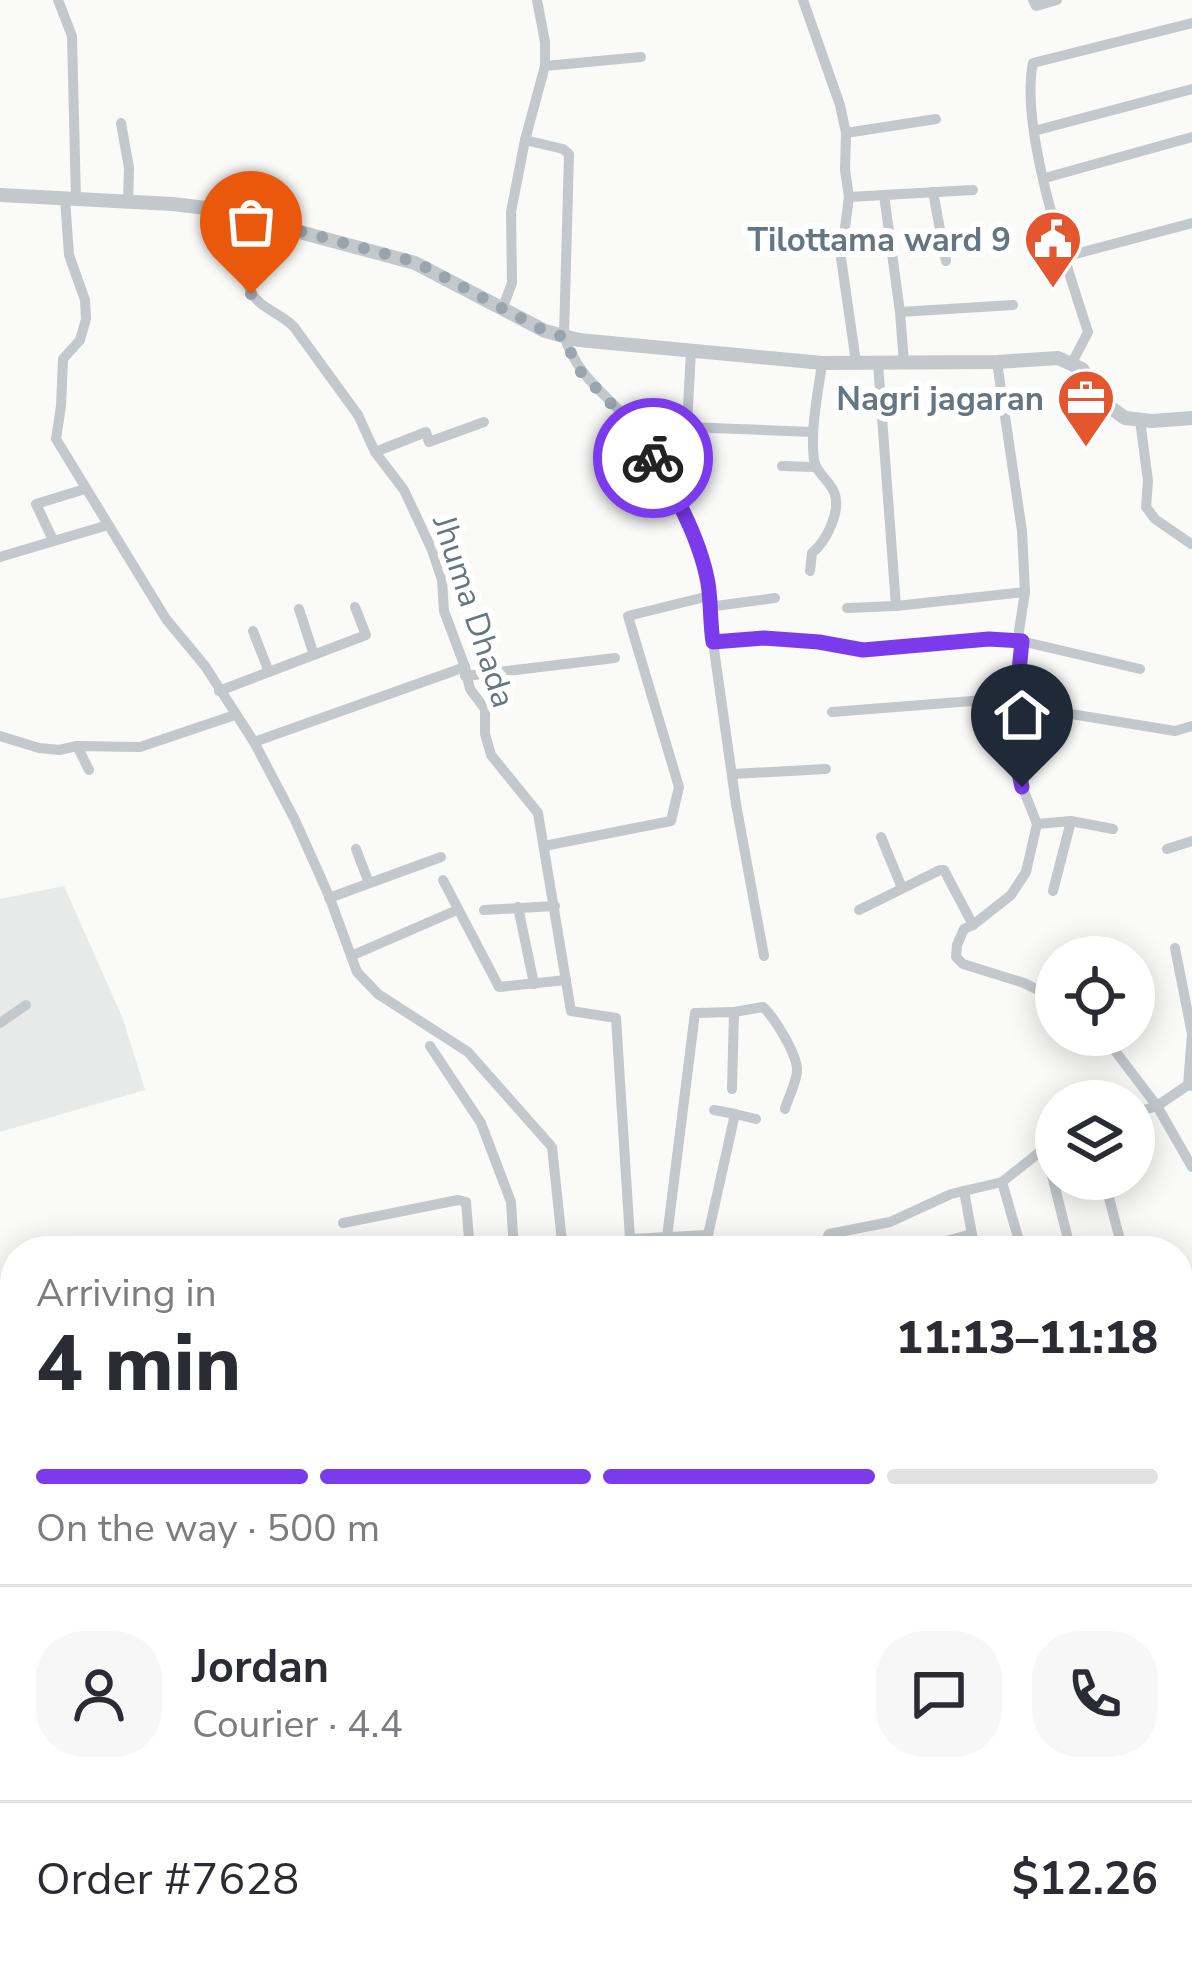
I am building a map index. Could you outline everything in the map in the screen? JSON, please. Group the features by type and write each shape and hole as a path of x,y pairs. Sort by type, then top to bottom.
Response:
{"street":[{"path":"58,0 72,35 69,255 85,300 86,319 80,340 63,359 56,439 166,619 205,666 254,742 295,820 357,972 378,994 468,1052 552,1147 561,1236"},
{"path":"502,307 512,283 511,212 545,66 537,0"},
{"path":"803,0 846,133 849,197 841,258 856,362"},
{"path":"1035,3 1057,0"},
{"path":"1072,363 1088,332 1064,257 1034,131 1033,63 1192,22"},
{"path":"545,66 640,57"},
{"path":"1034,131 1192,89"},
{"path":"846,133 936,119"},
{"path":"122,122 128,202"},
{"path":"1045,178 1192,136"},
{"path":"525,140 569,154 564,337 578,369 638,432 681,506 700,554 736,805 764,956"},
{"path":"849,197 973,190"},
{"path":"933,192 946,261"},
{"path":"884,195 904,363"},
{"path":"0,196 192,206 250,218 416,262 564,337 822,363 997,362 1046,357 1082,369 1116,413 1141,420 1192,418"},
{"name":"Jhuma Dhada","path":"250,218 251,294 294,327 358,415 375,452 404,490 432,550 442,580 444,611 470,689 485,709 491,755 538,813 566,980"},
{"path":"1064,257 1192,223"},
{"path":"900,312 1013,305"},
{"path":"687,427 691,350"},
{"path":"997,362 1022,532 1025,592 1012,740 1036,824 1026,872 1011,895 964,929 956,957 963,964 1035,988"},
{"path":"810,572 812,553 825,544 837,502 833,489 814,466 822,363"},
{"path":"878,363 896,606"},
{"path":"1141,420 1146,507 1191,544"},
{"path":"375,452 426,433 429,442 484,422"},
{"path":"638,432 687,427 814,432"},
{"path":"782,466 814,466"},
{"path":"53,540 36,504 85,489"},
{"path":"0,556 108,525"},
{"path":"847,608 1025,592"},
{"path":"544,846 671,821 679,787 628,616 708,601 775,598"},
{"path":"219,691 366,635 356,607"},
{"path":"299,609 314,655"},
{"path":"253,631 269,672"},
{"path":"713,642 764,638 863,650 989,639 1022,641 1140,669"},
{"path":"254,742 465,672 615,658"},
{"path":"832,712 985,700 1175,731 1192,726"},
{"path":"0,736 59,750 140,748 235,715"},
{"path":"77,746 89,770"},
{"path":"733,774 826,769"},
{"path":"1036,824 1071,820 1113,829"},
{"path":"1052,891 1071,820"},
{"path":"881,836 902,888"},
{"path":"1167,849 1192,841"},
{"path":"356,849 369,884"},
{"path":"329,898 441,857"},
{"path":"860,910 944,870 973,925"},
{"path":"443,880 499,987 566,980 571,1011 616,1018 630,1236"},
{"path":"484,910 555,906"},
{"path":"518,908 534,984"},
{"path":"351,956 458,910"},
{"path":"1157,1106 1190,1086 1192,1034 1175,948"},
{"path":"0,1023 26,1005"},
{"path":"667,1236 695,1013 763,1007 771,1015 797,1070 784,1109"},
{"path":"732,1089 734,1012"},
{"path":"430,1046 481,1123 511,1202 513,1236"},
{"path":"1118,1056 1157,1106 1192,1167"},
{"path":"714,1110 756,1119"},
{"path":"681,1236 708,1235 735,1114"},
{"path":"829,1236 890,1222 951,1194 1002,1182 1035,1158"},
{"path":"1002,1182 1018,1236"},
{"path":"964,1191 972,1234 964,1236"},
{"path":"344,1223 458,1200 466,1202 469,1236"},
{"path":"1061,1200 1068,1236"},
{"path":"1110,1200 1119,1236"}],"shaded area":[{"path":"64,886 123,1019 145,1090 0,1132 0,899"}],"way so far":[{"path":"251,294 250,218 432,269 564,337 578,369 638,432 653,458"}],"place":[{"name":"Tilottama ward 9","path":"1053,290"},
{"name":"Nagri jagaran","path":"1086,449"}],"route":[{"path":"653,458 681,506 700,554 713,642 764,638 863,650 989,639 1022,641 1012,740 1022,787"}]}
